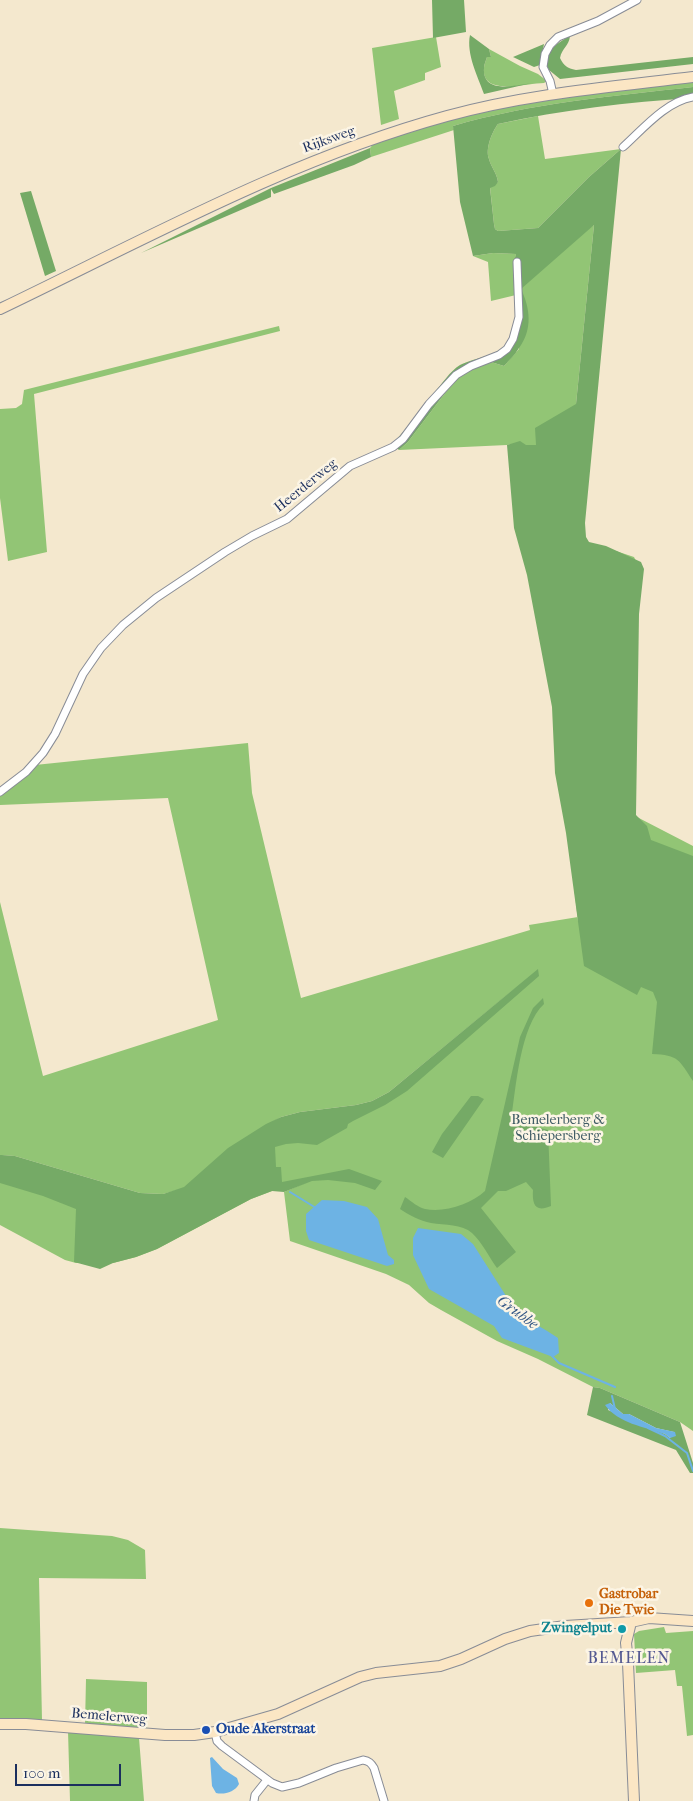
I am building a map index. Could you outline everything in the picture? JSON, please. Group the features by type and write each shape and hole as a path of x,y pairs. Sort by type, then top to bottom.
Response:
{"street":[{"path":"553,94 550,81 543,67 545,54 550,44 558,37 598,21 637,0"},
{"name":"Rijksweg","path":"0,309 302,165 393,132 447,116 506,102 553,94 693,77"},
{"path":"622,147 668,107 693,97"},
{"name":"Heerderweg","path":"0,792 35,763 55,734 83,674 101,648 124,625 156,598 219,556 252,536 286,519 350,466 396,445 429,404 456,375 508,349 514,339 519,317 517,262"},
{"path":"384,1801 372,1763 363,1760 284,1787 278,1786 220,1745 215,1732 286,1711 360,1677 440,1666 461,1659 505,1639 537,1630 575,1625 631,1622 654,1618 693,1621"},
{"path":"631,1622 626,1644 634,1801"},
{"path":"611,1624 626,1644"},
{"name":"Bemelerweg","path":"0,1724 26,1724 165,1736 215,1732"},
{"path":"254,1801 255,1795 267,1780"}],"green space":[{"path":"432,0 464,0 466,32 433,38"},
{"path":"470,35 489,49 491,57 487,57 484,68 485,76 489,82 502,86 532,83 484,94 471,58"},
{"path":"570,36 560,58 566,66 576,70 693,57 693,64 560,79 549,70 546,64 547,59 554,47"},
{"path":"436,37 441,67 425,73 425,80 394,91 399,119 381,125 372,48"},
{"path":"544,44 540,65 534,67 513,57"},
{"path":"489,49 538,74 547,81 517,86 490,83 485,77 484,68 487,57 491,57"},
{"path":"693,80 693,87 572,101 482,118 453,126 454,130 371,157 370,148 375,142 453,119 529,102"},
{"path":"693,87 693,98 595,107 498,124 491,136 488,155 498,182 490,188 494,224 495,229 498,231 538,228 589,177 621,149 585,523 586,537 589,542 606,546 641,562 644,569 639,614 636,815 647,826 651,840 693,856 693,1081 681,1063 673,1057 652,1054 657,1002 653,992 641,987 637,995 584,966 566,833 555,773 552,707 527,575 514,528 507,445 520,441 526,445 536,445 535,428 576,404 594,225 521,289 529,318 526,333 516,353 504,366 491,362 462,373 408,442 399,450 393,444 453,371 466,362 502,349 510,340 514,329 516,307 513,274 516,254 493,253 473,256 460,202 453,126 512,111 542,106"},
{"path":"538,116 545,159 621,149 589,177 538,228 498,231 495,229 494,224 490,187 498,182 488,155 490,141 498,124"},
{"path":"370,148 371,157 354,165 274,194 271,189 271,197 141,253 271,188"},
{"path":"31,191 56,271 45,276 20,193"},
{"name":"Bemelerberg & Schiepersberg","path":"594,225 576,404 575,541 597,549 616,551 634,557 637,563 635,816 693,846 693,1431 680,1422 600,1388 593,1387 497,1341 429,1303 409,1285 386,1274 290,1241 284,1192 305,1183 272,1191 251,1199 157,1249 113,1263 76,1263 65,1260 0,1225 0,1161 127,1196 173,1194 181,1189 163,1194 140,1193 15,1156 0,1155 0,902 43,1076 218,1020 168,798 0,805 0,795 35,765 248,743 252,793 301,998 530,930 529,925 578,917 553,707 513,444 399,450 408,442 462,373 491,362 504,366 519,349 516,295 491,301 488,262 473,256 493,253 516,254 513,267 514,274","holes":["518,986 395,1091 379,1102 256,1131 281,1117 300,1112 356,1105 372,1101 389,1092"]},
{"path":"279,326 280,331 34,394 47,552 8,561 0,498 0,409 16,408 22,404 24,390"},
{"path":"538,969 539,976 407,1091 348,1124 347,1128 317,1145 298,1143 275,1147 276,1167 281,1167 282,1182 349,1169 382,1181 375,1190 355,1183 328,1180 312,1181 284,1192 272,1191 251,1199 157,1249 100,1269 74,1262 76,1209 43,1196 0,1183 0,1155 2,1155 15,1156 140,1193 163,1194 184,1187 228,1148 266,1124 281,1117 300,1112 356,1105 372,1101 389,1092"},
{"path":"543,998 544,1004 529,1027 524,1042 511,1120 548,1130 551,1206 538,1208 534,1203 533,1190 526,1182 506,1191 498,1191 481,1208 516,1252 497,1268 479,1241 468,1230 458,1226 423,1221 400,1209 405,1197 423,1208 441,1210 473,1200 485,1191 520,1037 533,1008"},
{"path":"471,1096 478,1096 484,1099 443,1158 432,1152 442,1134"},
{"path":"593,1387 600,1388 680,1422 693,1463 693,1473 690,1473 676,1450 587,1415","holes":["610,1403 623,1414 629,1414 656,1428 674,1432 670,1438 665,1434 608,1410"]},
{"path":"0,1528 112,1536 128,1540 145,1550 146,1579 39,1578 42,1720 0,1720"},
{"path":"664,1627 666,1633 693,1631 693,1735 687,1736 682,1686 677,1686 675,1670 636,1673 634,1634 639,1631"},
{"path":"86,1679 147,1682 147,1729 85,1725"},
{"path":"68,1731 139,1738 144,1801 70,1801"}],"water":[{"path":"322,1200 344,1201 367,1207 378,1219 388,1255 394,1260 394,1264 387,1266 309,1240 306,1231 306,1214"},
{"path":"418,1228 461,1234 473,1244 515,1310 558,1338 559,1353 553,1357 502,1338 494,1326 429,1289 413,1255 413,1238"},
{"path":"610,1403 623,1414 629,1414 656,1428 675,1432 676,1436 670,1438 665,1434 624,1420 610,1411 605,1405"},
{"path":"212,1757 223,1769 237,1778 239,1784 232,1791 216,1793 212,1786 210,1758"}],"waterway":[{"name":"Grubbe","path":"290,1192 316,1208"},
{"name":"Grubbe","path":"552,1356 559,1363 615,1387"},
{"name":"Grubbe","path":"612,1396 615,1409"},
{"path":"648,1428 665,1436 687,1453 693,1471"}],"place":[{"name":"Gastrobar Die Twie","path":"589,1603"},
{"name":"Zwingelput","path":"622,1629"},
{"name":"Oude Akerstraat","path":"206,1730"}],"district":[{"name":"BEMELEN","path":"629,1659"}]}
